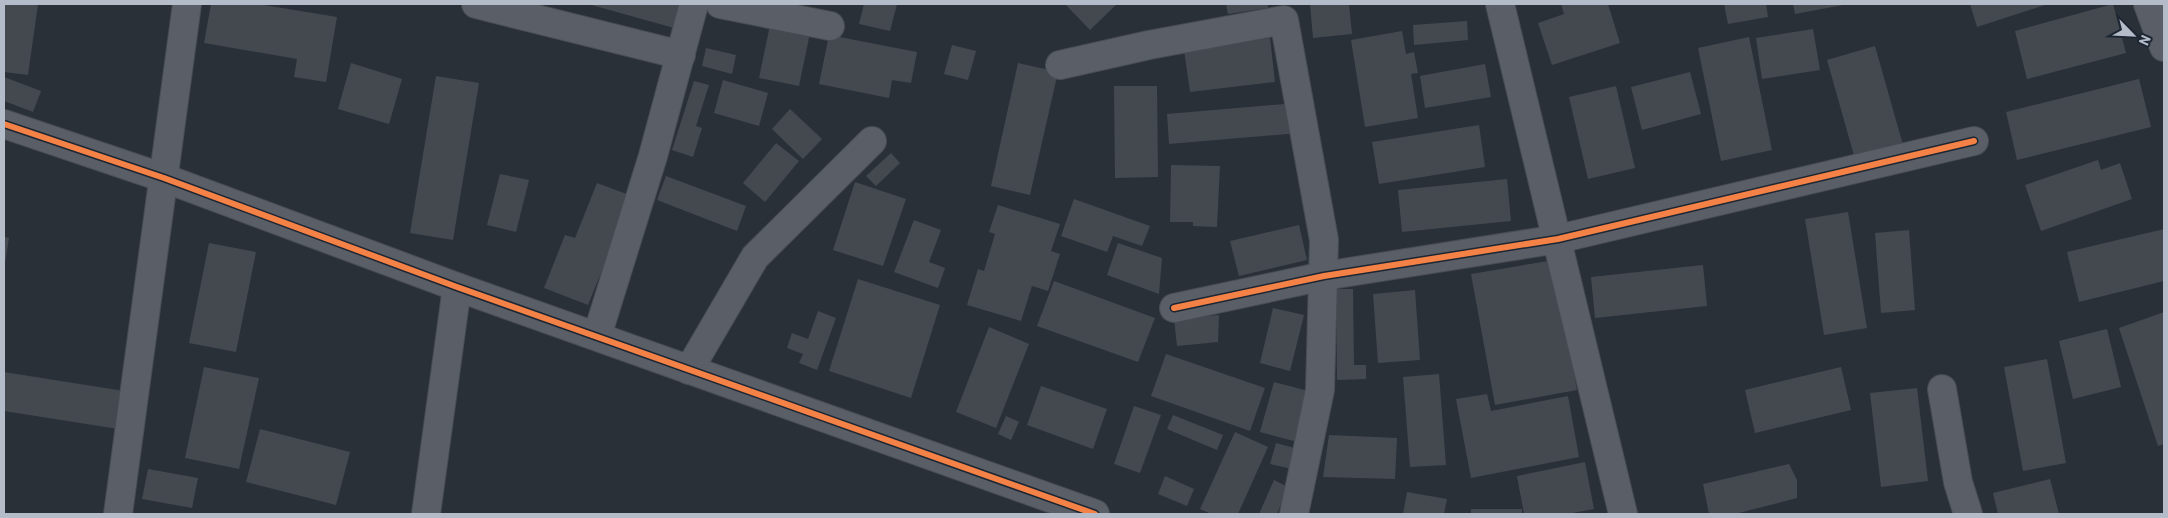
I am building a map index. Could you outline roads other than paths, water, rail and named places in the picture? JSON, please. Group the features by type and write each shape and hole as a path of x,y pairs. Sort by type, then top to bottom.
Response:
{"street":[{"path":"118,514 187,4"},
{"path":"476,4 681,55"},
{"path":"597,336 653,156 694,4"},
{"path":"720,4 830,26"},
{"path":"1500,4 1558,239 1622,514"},
{"path":"2148,4 2164,47"},
{"path":"1060,65 1149,45 1284,20 1324,240 1320,390 1294,514"},
{"path":"4,124 164,178 457,288 597,336 1095,514"},
{"path":"689,370 754,257 872,141"},
{"path":"1174,308 1324,276 1558,239 1974,141"},
{"path":"426,514 457,288"},
{"path":"1942,389 1958,482 1968,514"}]}
